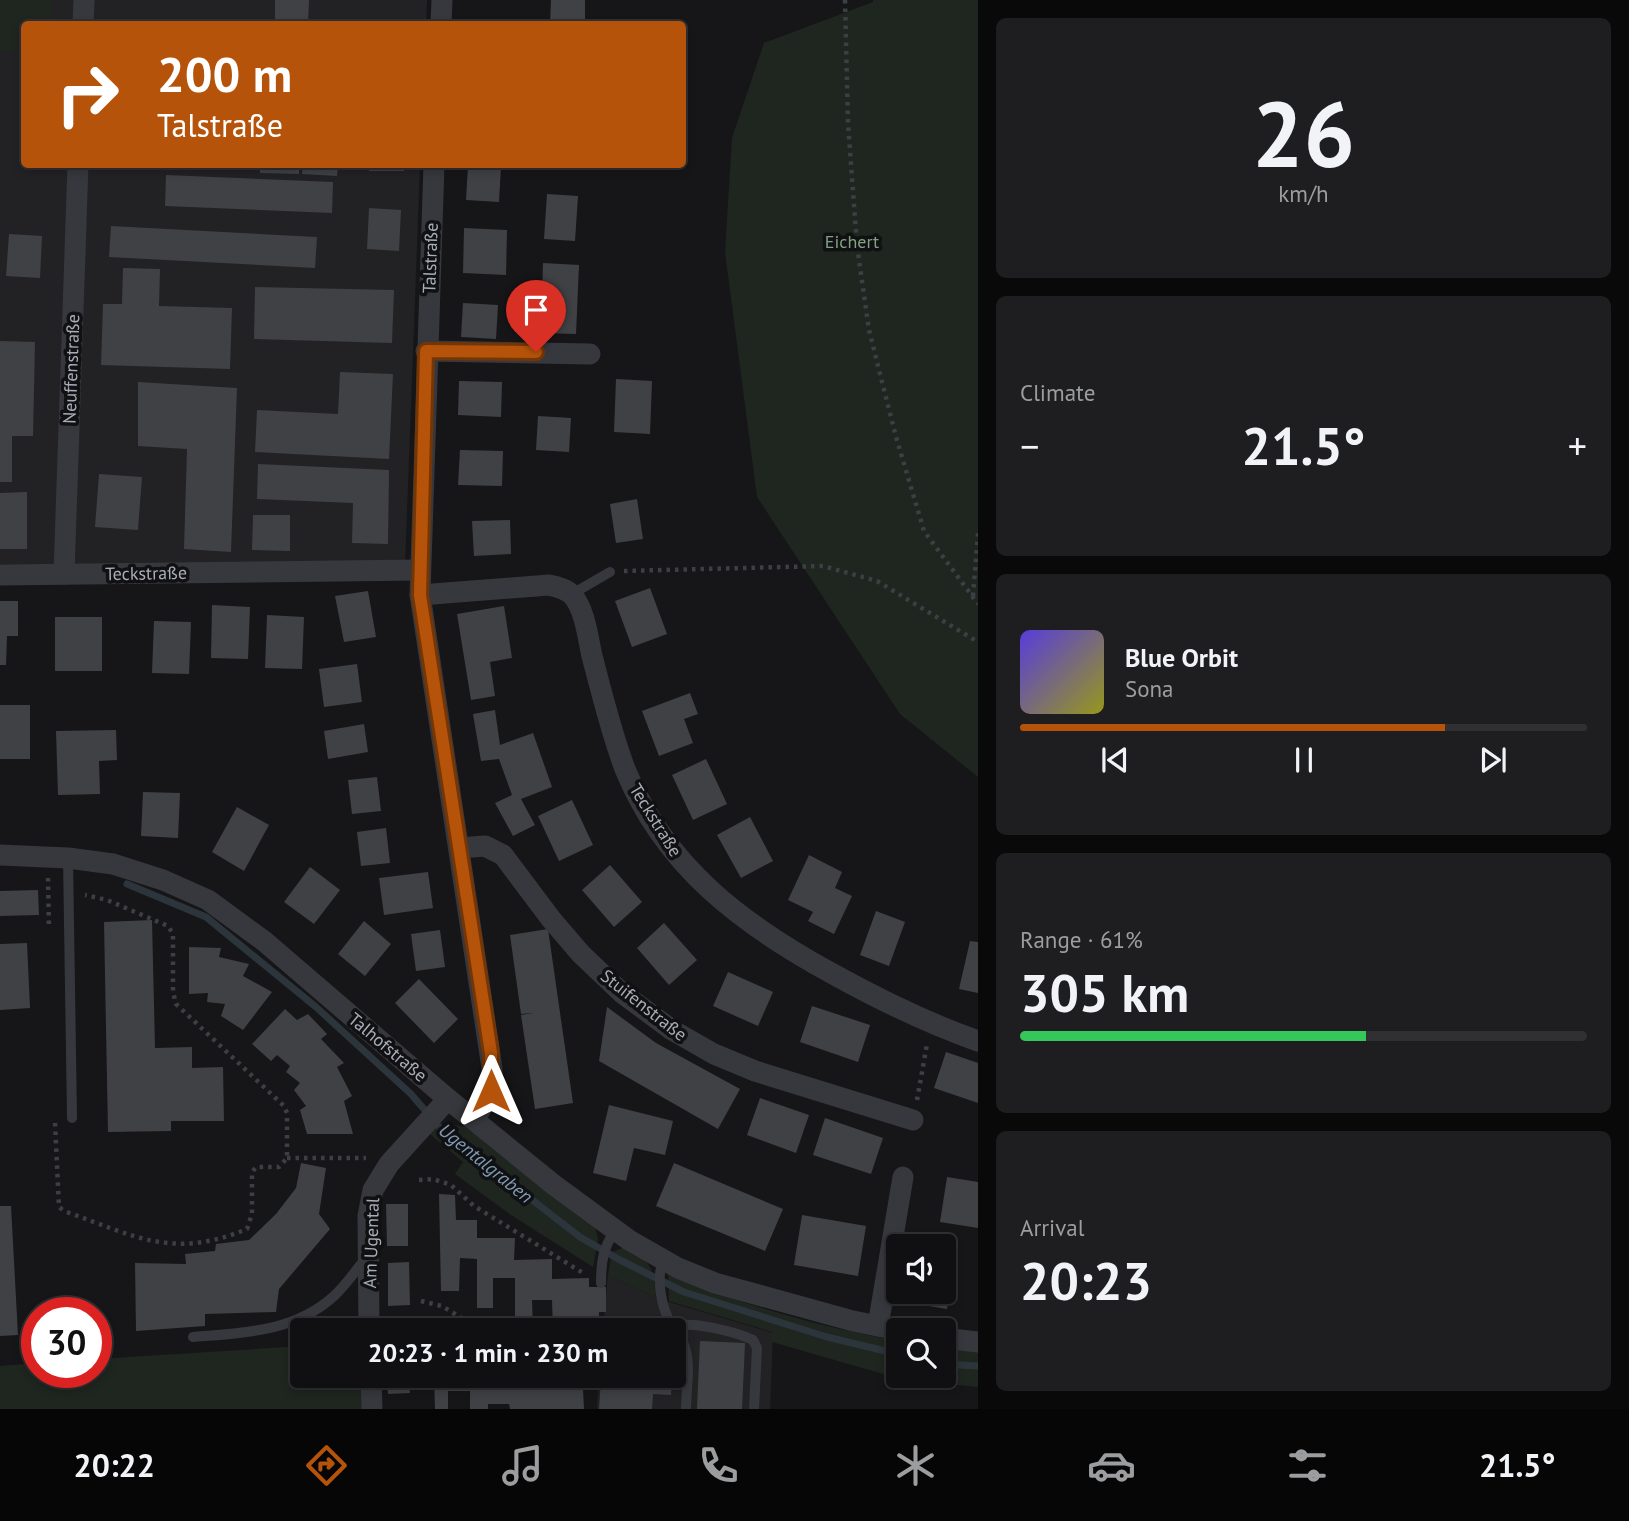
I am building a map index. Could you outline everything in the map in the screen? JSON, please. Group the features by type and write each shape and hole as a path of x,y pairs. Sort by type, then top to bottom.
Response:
{"street":[{"path":"83,0 83,21"},
{"path":"441,21 442,0"},
{"name":"Neuffenstraße","path":"64,575 78,168"},
{"name":"Talstraße","path":"434,168 420,595 492,1068 491,1091 474,1119"},
{"path":"426,351 590,354"},
{"name":"Teckstraße","path":"0,575 419,570"},
{"path":"420,595 549,585 572,594"},
{"name":"Teckstraße","path":"572,594 582,618 605,707 626,772 654,824 686,866 743,920 815,964 933,1025 978,1041"},
{"name":"Stuifenstraße","path":"459,848 485,846 503,855 581,954 622,993 672,1030 714,1054 755,1071 913,1120"},
{"name":"Talhofstraße","path":"0,855 95,861 138,872 208,900 264,941 444,1104 474,1119 613,1234 662,1266 735,1289 886,1327"},
{"name":"Am Ugental","path":"369,1318 369,1202 377,1180 389,1164 444,1104"},
{"name":"Talhofstraße","path":"889,1318 903,1177"},
{"path":"956,1339 978,1342"},
{"path":"371,1388 372,1409"}],"lane":[{"path":"572,594 610,572"},
{"path":"58,857 69,894 72,1118"},
{"path":"601,1283 601,1260 613,1234"},
{"path":"193,1337 253,1332 296,1322 333,1297 368,1256"},
{"path":"662,1266 661,1287 669,1318"},
{"path":"686,1324 752,1340 757,1348 754,1409"},
{"path":"686,1354 686,1409"}],"path":[{"path":"845,0 848,123 857,246 869,330 896,437 924,531 978,604"},
{"path":"973,596 978,533"},
{"path":"635,571 823,566 877,581 978,642"},
{"path":"49,939 58,857"},
{"path":"55,1117 59,1207 154,1243 206,1243 247,1229 252,1214 252,1172 256,1167 279,1167 287,1158 287,1113 284,1106 176,1004 173,992 173,934 168,926 107,900 89,895 69,894"},
{"path":"913,1120 925,1052"},
{"path":"287,1158 374,1158 389,1164"},
{"path":"419,1180 433,1179 451,1185 474,1206 583,1273"},
{"path":"421,1301 442,1306 462,1318"}],"shaded area":[{"path":"0,0 427,0 426,21 21,21 21,168 420,168 405,566 0,564"},
{"path":"608,1275 656,1298 773,1333 770,1409 597,1409 598,1388 686,1388 686,1318 604,1318"}],"green space":[{"path":"0,0 53,0 52,21 21,21 21,52 0,51"},
{"name":"Eichert","path":"873,0 978,0 978,777 900,714 757,497 725,252 732,138 764,43"},
{"path":"448,1124 466,1127 595,1227 598,1239 593,1267 511,1215 455,1174 463,1162 430,1134 434,1129"},
{"path":"625,1247 650,1267 656,1298 608,1275 612,1252"},
{"path":"668,1273 781,1314 886,1339 886,1375 772,1342 772,1332 669,1301"},
{"path":"290,1347 290,1388 371,1388 372,1409 0,1409 0,1366 21,1364 21,1388 112,1388 112,1358"},
{"path":"956,1350 978,1351 978,1387 956,1385"}],"building":[{"path":"275,0 309,0 308,21 275,21"},
{"path":"551,0 585,0 585,21 550,21"},
{"path":"260,168 299,168 299,174 260,173"},
{"path":"303,168 338,168 337,176 302,174"},
{"path":"369,168 404,168 404,171 369,171"},
{"path":"468,168 501,168 499,202 466,200"},
{"path":"166,175 333,182 332,213 165,206"},
{"path":"547,194 578,196 575,241 544,239"},
{"path":"369,208 401,210 399,251 367,249"},
{"path":"111,226 317,237 315,268 109,257"},
{"path":"464,228 507,230 506,275 463,273"},
{"path":"9,234 42,236 40,278 6,276"},
{"path":"543,263 579,265 576,334 541,333"},
{"path":"123,268 160,269 159,306 232,308 230,369 101,365 103,304 122,304"},
{"path":"255,287 394,290 392,343 254,339"},
{"path":"463,303 498,305 496,339 461,337"},
{"path":"0,341 35,342 33,436 12,436 12,482 0,482"},
{"path":"340,372 393,374 389,459 255,452 257,410 338,414"},
{"path":"616,379 652,381 650,434 614,432"},
{"path":"459,381 502,382 501,417 458,415"},
{"path":"138,382 237,388 231,552 184,549 187,449 138,446"},
{"path":"538,416 571,418 569,452 536,450"},
{"path":"460,450 503,451 502,486 458,485"},
{"path":"258,464 389,470 388,544 352,543 353,503 257,499"},
{"path":"99,474 142,477 138,530 95,527"},
{"path":"27,492 27,549 0,549 0,493"},
{"path":"637,499 643,539 616,543 610,504"},
{"path":"253,515 290,515 290,551 252,550"},
{"path":"510,520 511,554 474,556 472,521"},
{"path":"650,588 667,634 632,647 615,601"},
{"path":"368,591 376,637 344,642 335,596"},
{"path":"0,601 18,601 18,636 7,636 6,665 0,665"},
{"path":"212,605 250,607 248,659 211,658"},
{"path":"504,606 512,658 490,662 495,696 471,700 457,614"},
{"path":"267,615 304,617 302,669 265,668"},
{"path":"55,617 102,617 102,671 55,671"},
{"path":"154,621 191,622 189,674 152,673"},
{"path":"357,664 362,702 324,707 319,669"},
{"path":"690,693 698,714 684,719 693,743 659,756 642,711"},
{"path":"0,705 30,705 30,759 0,759"},
{"path":"495,710 500,745 533,733 552,787 521,799 535,825 513,836 495,803 512,795 499,759 481,761 473,714"},
{"path":"364,724 368,752 328,759 324,731"},
{"path":"116,730 117,760 99,761 100,794 58,795 56,731"},
{"path":"706,759 727,804 693,820 672,775"},
{"path":"377,777 381,811 352,814 348,780"},
{"path":"143,792 180,793 178,838 141,836"},
{"path":"572,800 593,845 559,861 538,816"},
{"path":"237,807 269,825 244,871 212,852"},
{"path":"750,817 773,861 741,878 717,835"},
{"path":"386,828 390,863 361,866 357,832"},
{"path":"809,855 842,872 835,888 852,896 834,934 808,921 813,912 788,900"},
{"path":"610,865 642,902 614,927 582,890"},
{"path":"310,867 340,890 314,924 284,902"},
{"path":"428,872 433,908 384,915 379,878"},
{"path":"38,890 39,915 0,916 0,891"},
{"path":"876,911 905,922 889,966 860,955"},
{"path":"152,920 155,1048 192,1047 192,1068 223,1067 224,1121 171,1121 171,1131 108,1132 104,922"},
{"path":"364,921 391,944 365,976 338,954"},
{"path":"664,923 697,960 669,985 637,948"},
{"path":"548,929 573,1103 535,1109 521,1015 533,1013 521,1014 510,935"},
{"path":"440,930 445,967 416,971 411,934"},
{"path":"970,941 978,942 978,993 959,989"},
{"path":"27,943 30,1008 0,1010 0,944"},
{"path":"189,947 221,948 219,957 249,964 243,976 272,992 243,1030 221,1016 225,1004 207,1002 208,993 189,994"},
{"path":"728,972 773,992 758,1026 713,1006"},
{"path":"419,979 458,1019 434,1043 395,1003"},
{"path":"812,1006 870,1025 858,1062 800,1042"},
{"path":"607,1007 656,1043 740,1089 718,1129 599,1061"},
{"path":"285,1009 297,1020 308,1014 327,1034 321,1039 344,1063 337,1067 352,1096 344,1101 353,1134 307,1134 300,1110 306,1106 294,1090 300,1083 286,1072 290,1066 277,1055 271,1061 252,1044"},
{"path":"946,1052 978,1063 978,1103 934,1088"},
{"path":"760,1098 809,1115 796,1153 747,1135"},
{"path":"609,1105 673,1121 665,1155 634,1148 626,1181 593,1173"},
{"path":"825,1118 883,1138 871,1174 813,1155"},
{"path":"301,1163 326,1168 319,1214 330,1229 279,1289 276,1312 205,1314 205,1326 136,1331 135,1263 186,1264 185,1254 215,1251 216,1244 249,1240 276,1214 296,1188"},
{"path":"674,1163 783,1209 765,1251 656,1206"},
{"path":"947,1177 978,1182 978,1228 940,1222"},
{"path":"439,1194 455,1195 456,1220 477,1220 477,1238 515,1238 514,1260 552,1259 552,1279 589,1278 589,1287 606,1287 606,1312 599,1312 599,1318 553,1318 552,1300 532,1300 533,1318 515,1318 515,1278 493,1278 493,1308 477,1308 477,1259 460,1258 459,1291 441,1291"},
{"path":"386,1204 408,1204 408,1246 387,1246"},
{"path":"0,1206 11,1206 18,1335 0,1336"},
{"path":"802,1215 866,1226 858,1276 794,1265"},
{"path":"409,1262 410,1305 388,1306 388,1263"},
{"path":"916,1304 948,1304 947,1309"},
{"path":"700,1341 745,1343 742,1409 697,1409"},
{"path":"388,1388 410,1388 410,1393 388,1394"},
{"path":"434,1388 583,1389 584,1409 510,1409 509,1404 488,1404 488,1409 470,1409 470,1391 448,1391 448,1409 435,1409"},
{"path":"600,1388 671,1388 671,1395 653,1394 652,1409 599,1409"}],"waterway":[{"name":"Ugentalgraben","path":"127,884 206,917 316,1007 411,1094 441,1129 580,1237 684,1292 827,1337 886,1351"},
{"name":"Ugentalgraben","path":"956,1365 978,1366"}],"route":[{"path":"491,1091 491,1053 420,595 426,351 536,352"}]}
